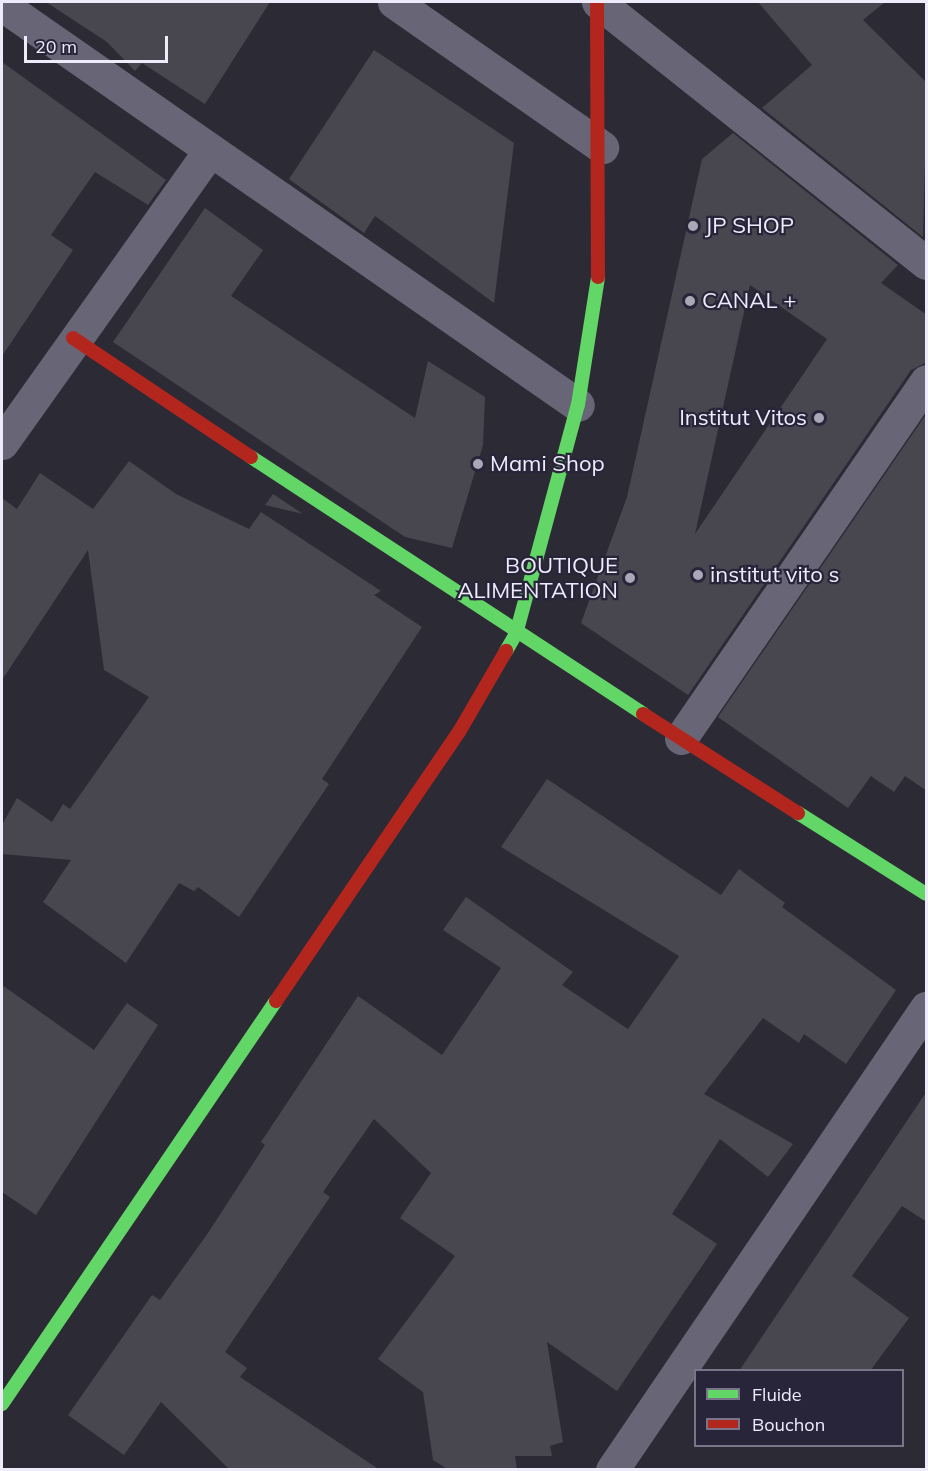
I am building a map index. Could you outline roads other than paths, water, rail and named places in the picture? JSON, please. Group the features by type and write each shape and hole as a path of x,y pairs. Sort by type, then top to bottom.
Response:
{"main road":[{"path":"2,1404 459,732 516,634 578,405 600,262 602,147 597,2"},
{"path":"73,338 516,634 927,894"}],"street":[{"path":"394,2 602,147"},
{"path":"597,2 927,263"},
{"path":"2,5 578,405"},
{"path":"2,443 73,338 210,150"},
{"path":"681,738 927,381"},
{"path":"612,1470 927,1008"}],"place":[{"name":"JP SHOP","path":"693,226"},
{"name":"CANAL +","path":"690,301"},
{"name":"Institut Vitos","path":"819,418"},
{"name":"Mami Shop","path":"478,464"},
{"name":"institut vito s","path":"698,575"},
{"name":"BOUTIQUE ALIMENTATION","path":"630,578"}]}
